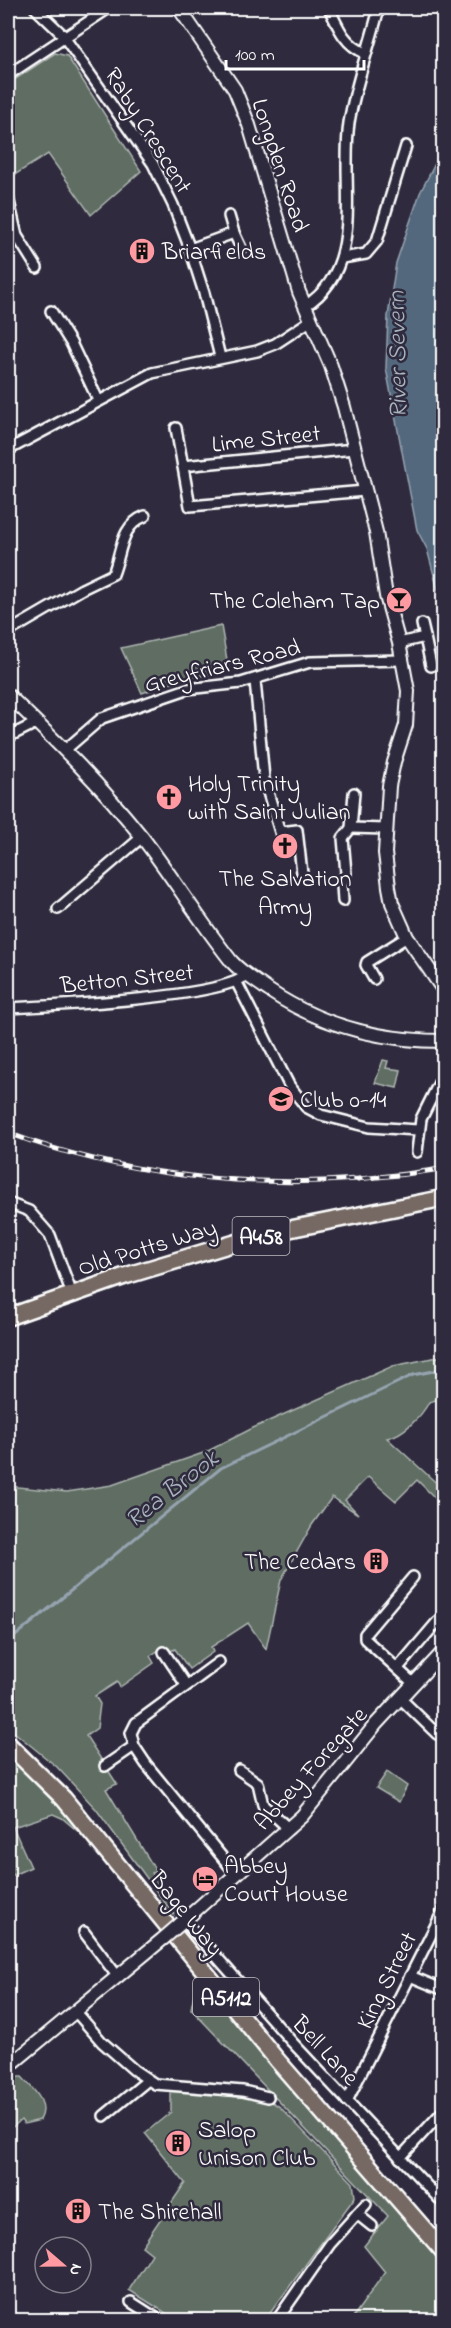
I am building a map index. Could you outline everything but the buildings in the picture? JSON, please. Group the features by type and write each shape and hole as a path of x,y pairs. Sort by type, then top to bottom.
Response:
{"main road":[{"name":"Old Potts Way","path":"8,1317 72,1294 265,1234 444,1198"},
{"name":"Bage Way","path":"8,1744 64,1798 276,2060 444,2252"}],"street":[{"name":"Raby Crescent","path":"35,8 65,38 153,164 173,205 190,249 220,357"},
{"path":"8,75 109,8"},
{"name":"Longden Road","path":"179,8 235,90 249,125 310,321 335,376 376,532 386,596 403,660 408,691 408,718 394,762 386,829 385,853 392,903 407,938 444,991"},
{"path":"329,8 340,33 356,49 365,53"},
{"path":"305,306 324,290 342,258 348,220 349,122 378,8"},
{"path":"342,258 366,254 377,241 406,146"},
{"path":"8,197 17,236 38,268"},
{"path":"229,216 241,248"},
{"path":"190,249 234,233"},
{"path":"51,311 71,343 98,400"},
{"path":"8,450 98,400 153,373 257,351 275,344 310,321"},
{"path":"176,428 190,506 365,491"},
{"name":"Lime Street","path":"183,466 354,448"},
{"path":"8,632 82,589 113,574 120,557 121,542 128,529 136,520 145,516"},
{"path":"422,624 431,666"},
{"path":"399,643 425,638"},
{"name":"Greyfriars Road","path":"65,750 102,718 187,689 255,680 310,662 403,660"},
{"path":"255,680 264,778 280,832 297,830 302,873"},
{"path":"8,695 65,750 112,800 142,837 233,963 289,1085 306,1107 346,1123 391,1130 418,1130"},
{"path":"8,737 36,723"},
{"path":"343,901 342,885 346,873 343,838 351,828 354,793"},
{"path":"351,828 386,829"},
{"path":"58,909 142,837"},
{"path":"374,979 366,965 367,962 407,938"},
{"path":"241,983 272,992 311,1015 347,1029 373,1036 444,1041"},
{"name":"Betton Street","path":"8,1008 118,1000 241,983"},
{"path":"417,1152 418,1130 427,1103 444,1073"},
{"path":"8,1203 29,1211 50,1235 72,1294"},
{"path":"413,1683 365,1639 365,1634 414,1577"},
{"path":"398,1668 444,1614"},
{"name":"Abbey Foregate","path":"8,2067 164,1938 289,1828 413,1683 444,1651"},
{"path":"164,1652 186,1685"},
{"path":"219,1662 136,1723 131,1733 134,1746 236,1874"},
{"path":"400,1698 437,1734"},
{"path":"105,1766 134,1746"},
{"path":"239,1770 258,1783 262,1805 289,1828"},
{"name":"King Street","path":"347,2101 444,1909"},
{"name":"Bell Lane","path":"181,1923 444,2204"},
{"path":"84,1932 118,1977"},
{"path":"410,1976 444,1990"},
{"path":"76,2012 102,2042 148,2080 161,2085 243,2091 268,2097"},
{"path":"104,2116 148,2080"},
{"path":"400,2158 444,2110"},
{"path":"277,2320 330,2244 366,2204"},
{"path":"357,2214 372,2226"},
{"path":"131,2302 159,2320"}],"green space":[{"path":"55,53 67,56 141,171 91,215 48,154 8,179 8,84"},
{"path":"221,626 229,671 178,680 142,693 121,648"},
{"path":"383,1060 388,1061 386,1068 401,1070 397,1088 375,1083"},
{"path":"443,1356 443,1398 429,1402 411,1424 387,1438 443,1489 443,1506 417,1480 396,1501 368,1477 345,1500 358,1514 332,1497 312,1525 281,1580 266,1649 248,1623 211,1647 213,1652 189,1669 175,1649 169,1652 165,1646 150,1656 154,1663 120,1687 117,1682 95,1696 100,1704 97,1728 86,1736 117,1784 106,1789 156,1871 152,1873 179,1910 174,1915 96,1809 57,1767 8,1727 8,1486 67,1492 112,1485 206,1452 253,1428 393,1366"},
{"path":"8,1754 81,1828 80,1833 62,1818 53,1814 13,1827 31,1867 8,1877"},
{"path":"387,1772 407,1786 399,1802 376,1788"},
{"path":"197,1978 443,2264 443,2320 351,2320 385,2272 364,2246 388,2216 191,2009"},
{"path":"15,2077 22,2077 35,2091 42,2102 43,2114 40,2120 24,2124 21,2120 8,2131 8,2083"},
{"path":"171,2090 269,2100 280,2107 353,2183 355,2197 265,2320 177,2320 129,2290 152,2254 142,2246 185,2183 145,2133 171,2112"}],"water":[{"name":"River Severn","path":"443,148 443,596 439,594 427,549 417,530 386,368 388,316 396,263 420,193"}],"waterway":[{"name":"Rea Brook","path":"8,1642 221,1468 413,1375 444,1369"}],"railway":[{"path":"8,1133 93,1159 180,1175 225,1179 269,1181 358,1179 444,1168"}],"place":[{"name":"Briarfields","path":"142,251"},
{"name":"The Coleham Tap","path":"399,600"},
{"name":"Holy Trinity with Saint Julian","path":"169,797"},
{"name":"The Salvation Army","path":"285,846"},
{"name":"Club 0-14","path":"281,1099"},
{"name":"The Cedars","path":"376,1561"},
{"name":"Abbey Court House","path":"205,1879"},
{"name":"Salop Unison Club","path":"178,2143"},
{"name":"The Shirehall","path":"78,2211"}]}
